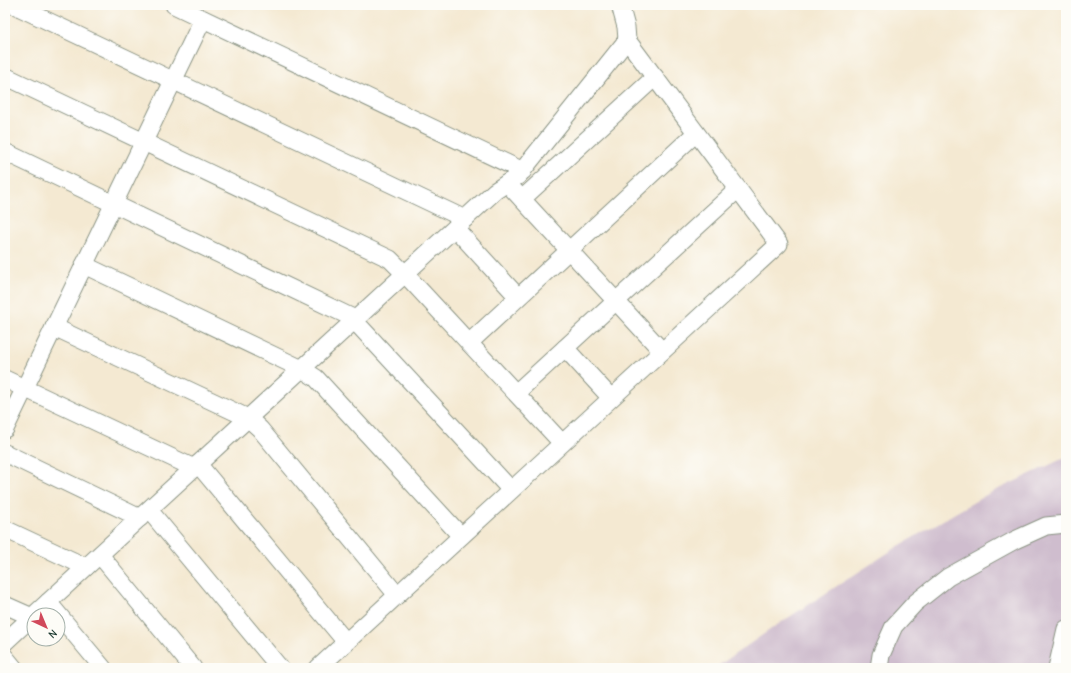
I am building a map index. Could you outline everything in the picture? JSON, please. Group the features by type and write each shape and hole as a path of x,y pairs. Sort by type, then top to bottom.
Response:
{"street":[{"path":"14,5 173,80 460,223 518,297"},
{"path":"174,5 523,171"},
{"path":"318,668 779,244 627,40 626,27 620,5"},
{"path":"5,429 203,19"},
{"path":"43,607 495,191 518,176 627,40"},
{"path":"5,76 384,256 395,263 562,444"},
{"path":"522,199 655,77"},
{"path":"469,342 696,133"},
{"path":"5,152 347,314 355,320 511,490"},
{"path":"507,183 662,351"},
{"path":"516,393 738,189"},
{"path":"84,265 302,368 316,378 461,536"},
{"path":"54,327 248,418 260,429 397,595"},
{"path":"565,348 611,398"},
{"path":"5,379 196,466 346,642"},
{"path":"5,453 145,514 280,668"},
{"path":"879,668 881,655 894,626 915,603 948,577 1040,528 1066,524"},
{"path":"5,529 86,567"},
{"path":"100,555 193,668"},
{"path":"48,602 103,668"},
{"path":"5,604 26,613"},
{"path":"5,642 26,622"},
{"path":"1058,668 1066,629"},
{"path":"5,657 14,668"}],"shaded area":[{"path":"1066,458 1066,668 715,668 774,627 897,547 986,495"}]}
